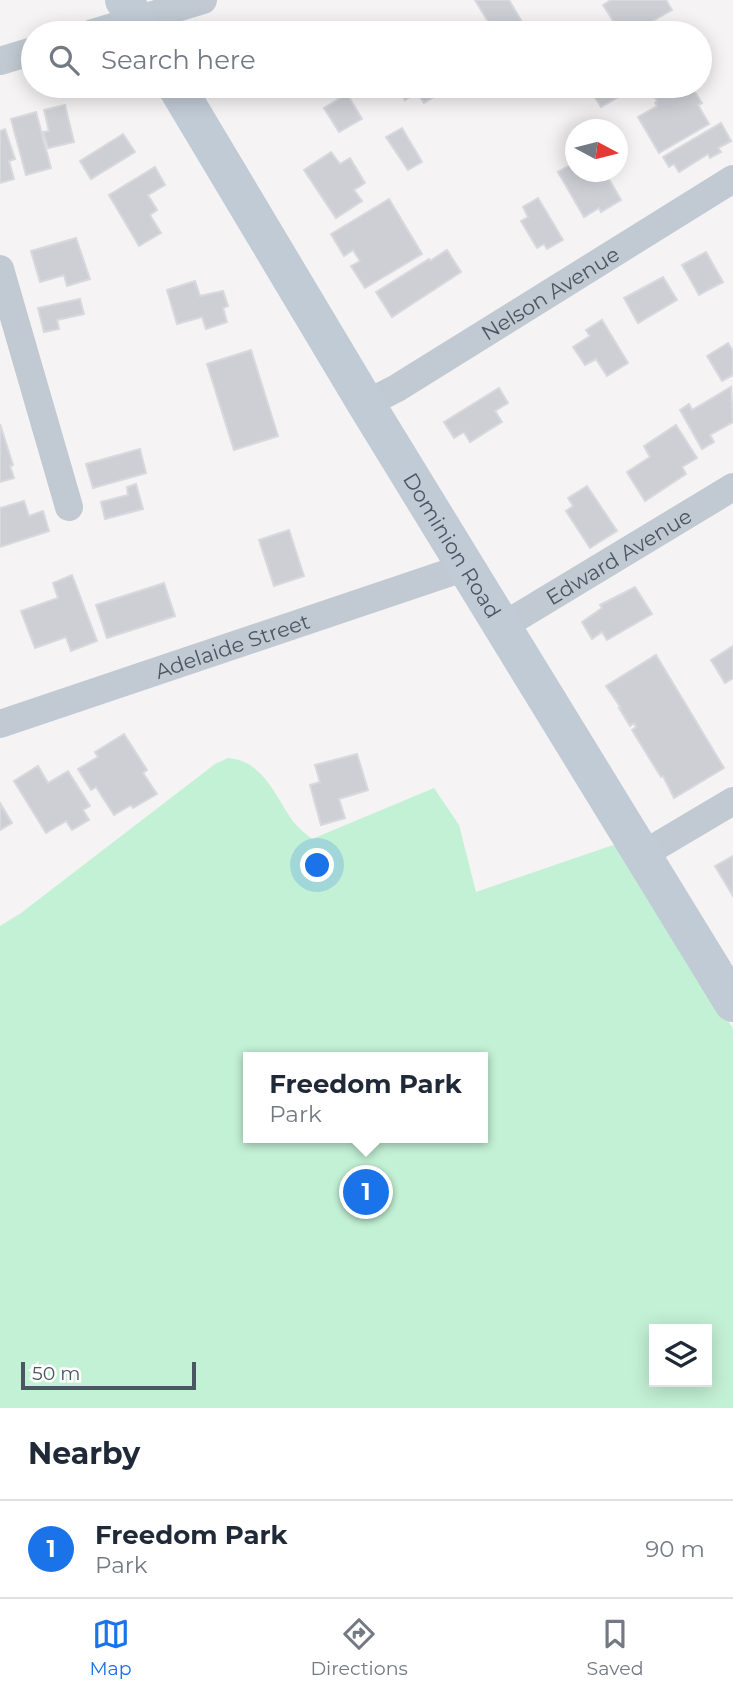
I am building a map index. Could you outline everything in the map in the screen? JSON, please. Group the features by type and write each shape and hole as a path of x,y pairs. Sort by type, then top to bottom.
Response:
{"main road":[{"name":"Dominion Road","path":"183,98 366,404 733,1003"}],"street":[{"path":"135,18 203,0"},
{"path":"0,61 21,55"},
{"name":"Nelson Avenue","path":"366,404 397,388 733,179"},
{"path":"0,268 69,507"},
{"name":"Edward Avenue","path":"503,626 733,486"},
{"name":"Adelaide Street","path":"0,724 466,567"},
{"path":"642,855 733,801"}],"green space":[{"path":"228,758 240,760 259,772 294,823 312,839 434,788 459,825 476,892 619,843 733,1029 733,1408 0,1408 0,926 21,913 215,764"}],"building":[{"path":"475,0 509,0 521,21 488,21"},
{"path":"611,0 666,0 672,10 653,21 613,21 603,5"},
{"path":"340,98 349,98 362,119 339,132 324,108"},
{"path":"595,98 617,98 601,107"},
{"path":"656,98 699,98 702,103 698,105 709,124 659,153 638,117 657,106"},
{"path":"65,105 74,142 48,148 43,132 49,131 44,110"},
{"path":"36,112 51,168 26,175 11,119"},
{"path":"721,123 731,141 718,148 721,152 710,158 708,154 679,172 674,164 669,167 663,157"},
{"path":"402,128 422,162 408,170 386,137"},
{"path":"5,129 15,159 9,161 14,179 0,183 0,131"},
{"path":"123,134 135,152 91,179 80,161"},
{"path":"331,152 340,164 350,158 365,183 354,190 362,201 336,218 304,170"},
{"path":"155,167 165,185 148,195 157,210 150,215 161,233 139,246 109,195"},
{"path":"565,168 565,182 610,182 621,200 601,212 599,208 584,217 558,172"},
{"path":"538,198 563,240 547,249 544,244 537,248 521,221 528,217 523,207"},
{"path":"389,199 422,254 365,288 351,266 360,261 353,250 344,256 331,234"},
{"path":"76,238 90,279 67,286 64,275 40,282 31,251"},
{"path":"447,250 461,272 392,317 376,292"},
{"path":"706,252 723,282 699,295 682,265"},
{"path":"663,277 677,300 638,323 624,298"},
{"path":"195,281 200,296 223,291 228,306 223,308 227,322 206,329 202,317 177,324 167,290"},
{"path":"80,299 84,314 57,320 59,329 44,332 38,308"},
{"path":"602,320 628,363 607,376 596,359 585,365 573,347 590,336 586,330"},
{"path":"728,343 733,351 733,375 722,381 707,356"},
{"path":"251,350 278,436 234,450 207,364"},
{"path":"731,387 733,422 710,435 714,442 702,449 680,410 689,404 692,410"},
{"path":"499,388 508,403 495,411 502,422 470,442 464,432 454,438 444,422"},
{"path":"0,424 13,465 10,466 14,478 0,482"},
{"path":"676,425 697,458 682,467 686,474 645,501 627,472 650,457 644,446"},
{"path":"140,449 146,473 93,488 86,464"},
{"path":"136,484 143,509 105,519 101,502 128,495 127,487"},
{"path":"587,486 617,531 590,548 566,511 573,506 568,498"},
{"path":"24,501 29,516 43,511 49,531 0,547 0,508"},
{"path":"289,530 304,576 274,586 259,540"},
{"path":"72,575 97,641 71,651 66,637 35,648 21,611 58,598 53,583"},
{"path":"164,583 175,616 107,638 96,605"},
{"path":"635,587 652,614 607,640 602,632 592,639 582,622 602,608 600,605"},
{"path":"733,646 733,678 725,683 711,660"},
{"path":"656,655 724,768 674,798 663,776 661,777 632,730 636,727 634,723 630,726 606,686"},
{"path":"124,734 147,770 143,773 157,794 114,815 96,787 91,790 78,769 98,757 95,752"},
{"path":"357,754 368,790 339,799 345,818 321,825 310,785 320,782 315,765"},
{"path":"38,766 48,783 68,771 90,806 83,810 89,820 72,830 66,821 46,833 14,781"},
{"path":"0,803 12,823 0,830"},
{"path":"733,856 733,896 715,866"}],"place":[{"name":"Freedom Park","path":"366,1192"}]}
